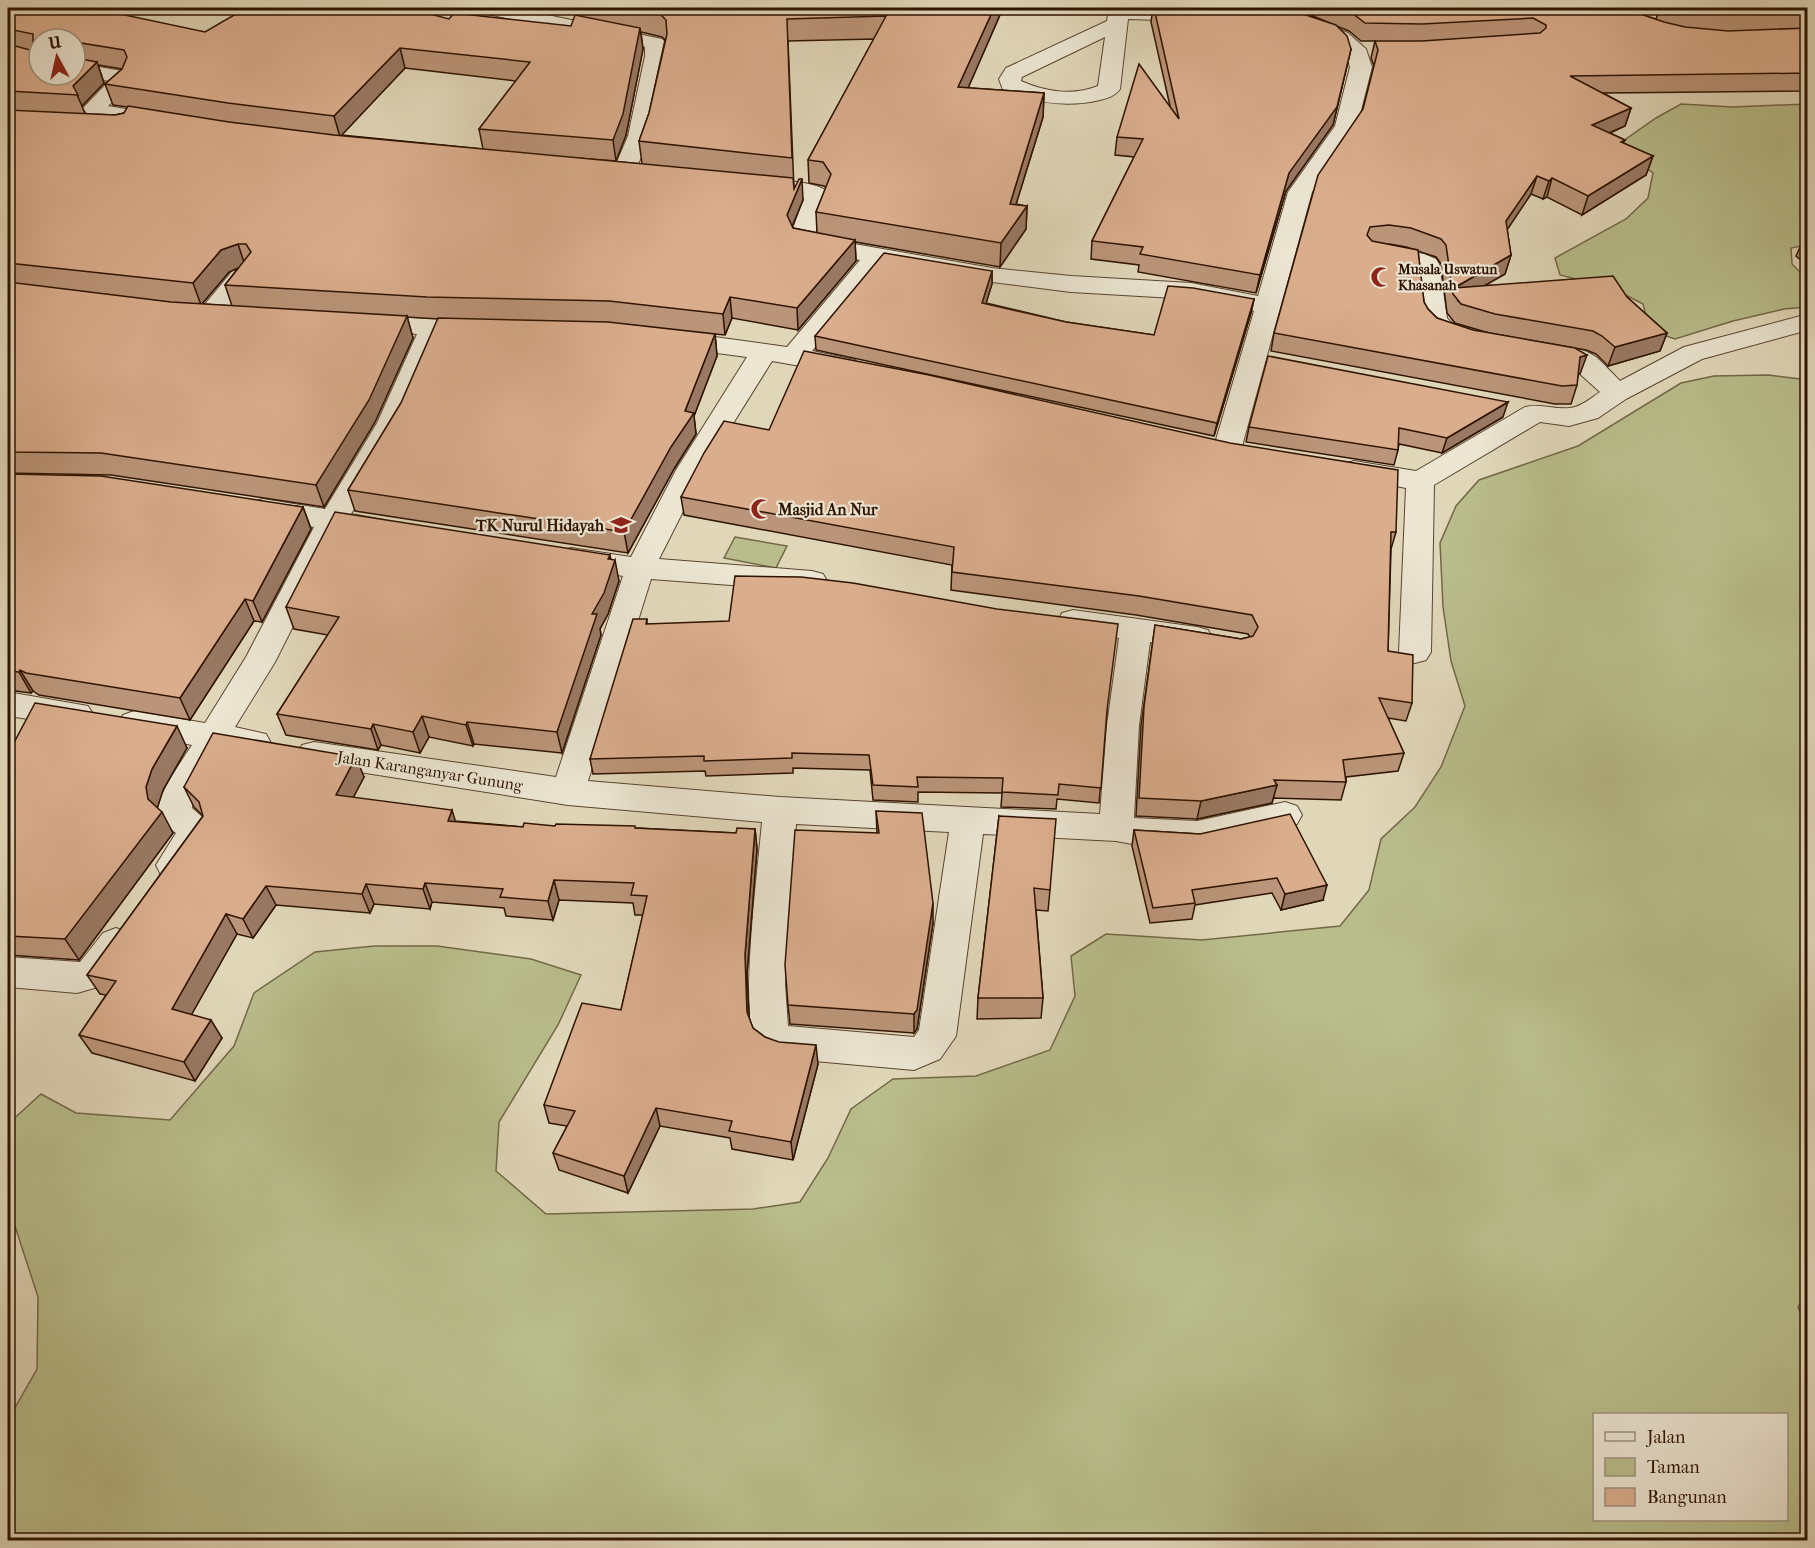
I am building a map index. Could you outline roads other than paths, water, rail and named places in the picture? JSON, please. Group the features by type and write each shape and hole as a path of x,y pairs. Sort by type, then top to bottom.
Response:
{"street":[{"path":"487,8 655,43 656,56 639,136 625,171"},
{"path":"1119,15 1109,89 1098,95 1082,98 1044,96 1025,92 1011,85 1010,79 1014,73 1119,15 1217,15"},
{"path":"1227,450 1264,360 1268,306 1300,192 1346,126 1366,49 1323,28 1285,18"},
{"path":"79,125 183,127 97,111 94,108 96,105 119,84 121,77 87,71"},
{"path":"601,169 648,173"},
{"path":"743,184 814,192 818,197 802,240 992,275 1071,284 1191,291 1268,306"},
{"path":"1377,252 1424,261 1427,264 1434,318 1437,326 1446,332 1502,346 1577,358 1585,362 1617,393"},
{"path":"794,356 878,254"},
{"path":"244,273 199,314 244,317"},
{"path":"1496,405 1535,413 1569,417 1579,415 1693,353 1808,322"},
{"path":"338,323 498,330"},
{"path":"154,891 196,831 175,813 174,809 213,736 259,662 332,521 391,423 432,328"},
{"path":"647,337 794,356 872,372"},
{"path":"568,792 640,568 690,470 764,352"},
{"path":"1329,466 1420,481 1535,413"},
{"path":"1415,652 1420,481"},
{"path":"232,504 397,530"},
{"path":"546,555 640,568 771,576 842,584"},
{"path":"1041,617 1136,628 1226,642"},
{"path":"1116,828 1123,725 1136,628"},
{"name":"Jalan Karanganyar Gunung","path":"8,705 30,706 395,768 568,792 780,810 1116,828 1143,833 1197,834 1285,815"},
{"path":"780,810 766,984 770,1034 781,1042 914,1054 927,1048 938,1036 968,820"},
{"path":"8,972 77,978 92,974 134,919"}],"place":[{"name":"Musala Uswatun Khasanah","path":"1381,277"},
{"name":"Masjid An Nur","path":"761,509"},
{"name":"TK Nurul Hidayah","path":"621,525"}]}
